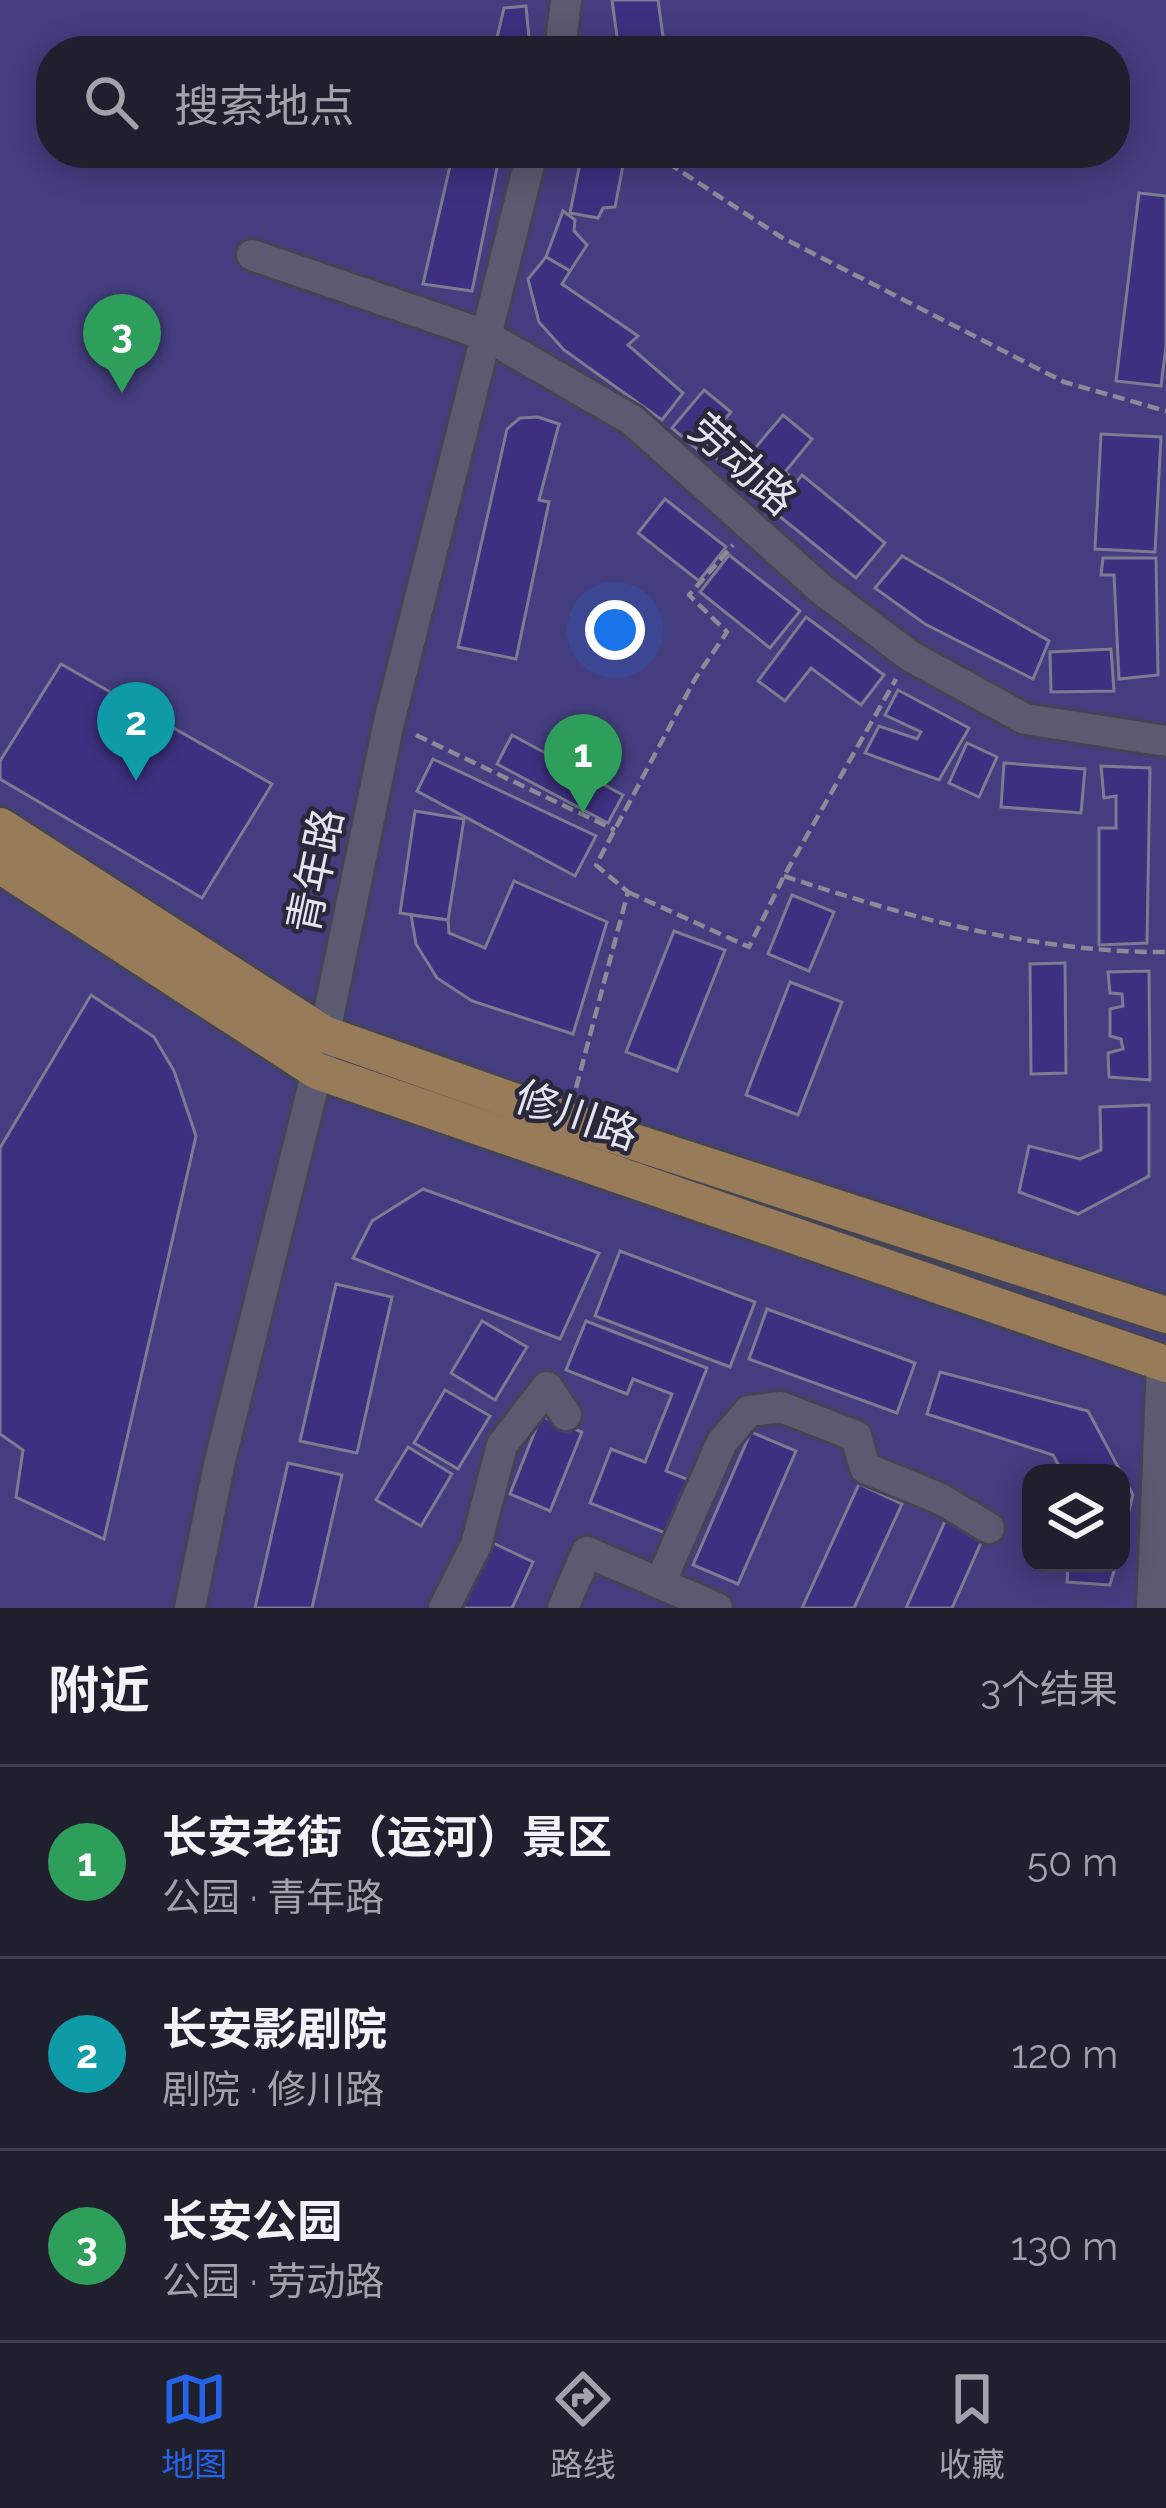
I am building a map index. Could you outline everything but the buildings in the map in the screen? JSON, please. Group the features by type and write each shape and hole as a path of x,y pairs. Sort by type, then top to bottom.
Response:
{"main road":[{"name":"修川路","path":"0,826 325,1034 567,1120 1166,1315"},
{"name":"修川路","path":"0,865 317,1071 1164,1363"}],"street":[{"path":"562,36 566,0"},
{"name":"青年路","path":"190,1608 219,1465 317,1071 389,722 528,168"},
{"name":"劳动路","path":"252,255 485,335 632,420 821,589 910,656 1025,719 1166,741"},
{"path":"1152,1608 1164,1363"},
{"path":"444,1608 476,1545 502,1445 547,1387 566,1415"},
{"path":"660,1583 722,1442 749,1411 781,1407 856,1436 865,1468 941,1499 989,1528"},
{"path":"562,1608 587,1552 716,1608"}],"path":[{"path":"676,168 782,236 1064,382 1166,411"},
{"path":"747,525 689,595 727,632 695,679 596,866 628,892 749,947 784,876 910,656"},
{"path":"389,722 615,830"},
{"path":"784,876 876,907 1055,946 1166,952"},
{"path":"567,1120 628,892"}],"shaded area":[{"path":"0,0 1166,0 1166,1608 0,1608"}],"place":[{"name":"长安公园","path":"122,393"},
{"name":"长安影剧院","path":"136,781"},
{"name":"长安老街（运河）景区","path":"583,813"}]}
